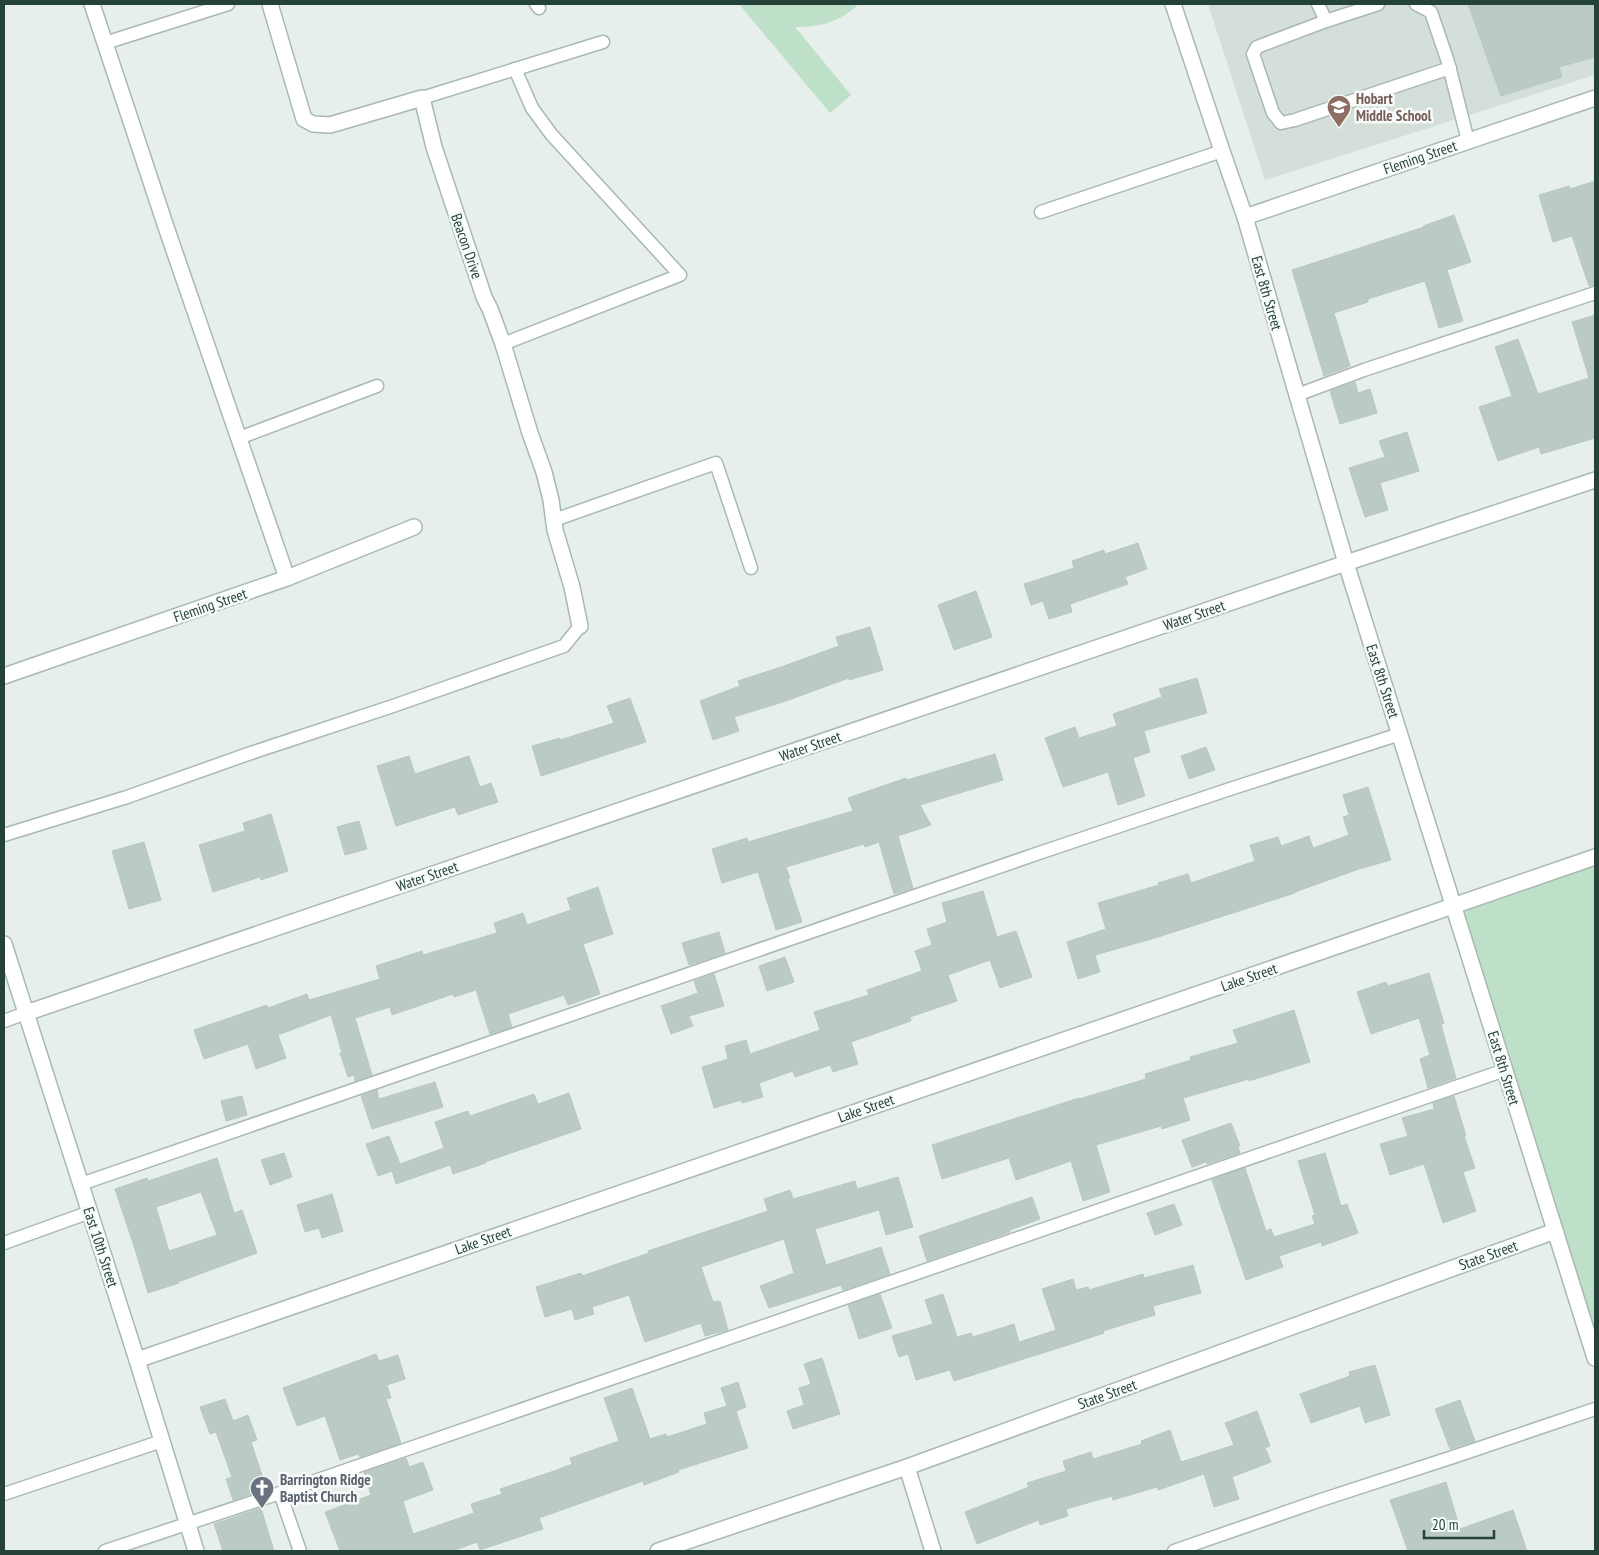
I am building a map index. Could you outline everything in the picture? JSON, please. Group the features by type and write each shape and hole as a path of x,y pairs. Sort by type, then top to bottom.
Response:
{"street":[{"path":"92,4 167,230 287,578"},
{"path":"270,4 304,119 313,124 330,125 422,98"},
{"name":"East 8th Street","path":"1174,4 1245,217 1346,563 1595,1358"},
{"name":"Beacon Drive","path":"422,98 434,147 484,297 503,344 544,472 552,500 556,530 572,586 580,626"},
{"name":"Fleming Street","path":"1245,217 1595,98"},
{"name":"Water Street","path":"26,1013 1346,563 1595,480"},
{"name":"Fleming Street","path":"4,676 287,578 414,527"},
{"name":"Lake Street","path":"137,1360 1595,857"},
{"name":"East 10th Street","path":"4,944 196,1551"},
{"name":"State Street","path":"658,1551 907,1467 1555,1231"},
{"path":"907,1467 933,1551"}],"lane":[{"path":"105,44 228,4"},
{"path":"1318,4 1326,21"},
{"path":"1378,4 1257,47 1253,54 1273,113 1281,123 1450,68"},
{"path":"1416,4 1431,12 1450,68 1468,141"},
{"path":"422,98 603,42"},
{"path":"503,344 680,275 551,134 532,108 515,69"},
{"path":"1041,212 1222,151"},
{"path":"1297,395 1373,367 1595,293"},
{"path":"239,438 377,386"},
{"path":"554,520 716,464 750,568"},
{"path":"4,835 127,797 564,646 580,626"},
{"path":"81,1184 1042,852 1400,734"},
{"path":"4,1021 26,1013"},
{"path":"105,1551 280,1493 1505,1070"},
{"path":"4,1243 90,1212"},
{"path":"1174,1551 1595,1409"},
{"path":"4,1494 162,1442"},
{"path":"280,1493 300,1551"}],"shaded area":[{"name":"Hobart Middle School","path":"1208,4 1595,4 1595,75 1265,180"}],"green space":[{"path":"739,4 859,4 830,22 814,26 795,27 851,95 830,113"},
{"path":"1595,865 1595,1334 1461,911"}],"building":[{"path":"1468,4 1595,4 1595,57 1559,67 1562,77 1501,96"},
{"path":"1595,181 1595,285 1589,286 1572,236 1553,242 1539,195 1569,186 1570,189"},
{"path":"1454,215 1471,262 1447,270 1463,321 1439,328 1425,281 1368,299 1368,302 1334,313 1350,366 1324,376 1292,270 1424,227"},
{"path":"1595,315 1595,438 1541,454 1539,447 1498,461 1479,407 1512,396 1495,347 1518,339 1538,394 1589,378 1572,322"},
{"path":"1355,382 1358,393 1370,389 1377,413 1340,424 1330,391"},
{"path":"1407,432 1419,471 1380,483 1388,510 1365,517 1349,468 1385,457 1379,441"},
{"path":"1138,543 1147,569 1125,577 1128,584 1070,604 1072,612 1049,619 1043,601 1031,605 1024,584 1074,568 1072,561 1104,550 1105,554"},
{"path":"976,591 992,637 954,650 938,605"},
{"path":"870,627 883,670 849,680 849,678 783,702 734,717 739,731 713,740 700,701 740,686 738,681 839,646 836,637"},
{"path":"1197,678 1207,713 1144,731 1150,752 1133,758 1145,796 1118,805 1108,772 1063,787 1045,738 1075,727 1079,738 1117,726 1113,714 1162,697 1159,689"},
{"path":"630,698 646,742 541,776 532,746 560,738 560,740 614,723 607,706"},
{"path":"1206,747 1215,770 1189,779 1181,756"},
{"path":"995,754 1003,780 920,805 931,825 898,836 913,888 894,894 879,842 865,847 864,844 786,867 802,922 776,930 758,872 722,883 712,849 747,838 748,842 853,811 848,798 906,778 907,780"},
{"path":"409,756 415,774 469,756 480,787 491,783 498,802 458,815 455,807 396,826 377,766"},
{"path":"1368,787 1391,860 1155,938 1095,955 1100,972 1078,979 1067,942 1106,929 1098,903 1159,885 1158,883 1188,874 1191,883 1255,861 1250,845 1278,837 1281,846 1309,836 1313,848 1349,835 1343,817 1349,815 1343,795"},
{"path":"271,814 288,871 261,880 260,877 213,892 199,845 245,831 243,823"},
{"path":"359,821 367,849 345,855 337,827"},
{"path":"144,842 161,900 129,909 112,851"},
{"path":"598,887 613,934 583,944 600,994 568,1005 564,995 508,1014 512,1027 490,1034 476,990 454,997 453,994 392,1015 390,1007 355,1018 372,1075 355,1081 354,1075 348,1077 331,1015 278,1035 286,1058 256,1069 248,1044 204,1059 194,1030 267,1005 268,1008 307,994 309,1000 380,979 376,966 422,951 423,955 497,933 494,923 523,913 527,925 571,910 567,898"},
{"path":"983,891 997,937 1016,931 1032,977 1000,988 990,960 948,975 957,1001 910,1017 911,1021 851,1042 858,1064 833,1072 830,1065 795,1077 793,1071 759,1083 763,1097 742,1103 741,1100 714,1108 702,1067 728,1059 725,1046 746,1040 750,1054 820,1030 814,1012 869,995 867,990 922,971 915,951 932,945 927,929 947,922 942,903"},
{"path":"719,932 725,953 689,965 682,943"},
{"path":"785,957 794,982 767,991 759,966"},
{"path":"1429,973 1444,1023 1441,1025 1456,1078 1428,1088 1420,1059 1430,1055 1419,1018 1371,1034 1357,992 1386,982 1388,986"},
{"path":"714,974 724,1006 689,1016 693,1026 671,1034 661,1006 698,993 694,981"},
{"path":"1294,1010 1310,1062 1249,1081 1249,1079 1183,1098 1190,1120 1162,1129 1161,1126 1096,1145 1110,1192 1083,1201 1071,1161 1016,1180 1009,1158 942,1179 932,1145 1079,1098 1146,1079 1145,1074 1191,1060 1190,1057 1238,1043 1233,1030"},
{"path":"435,1082 443,1107 372,1129 361,1096 377,1090 379,1099"},
{"path":"569,1093 581,1129 453,1174 450,1165 396,1184 392,1171 378,1176 366,1144 389,1136 400,1164 444,1148 435,1122 468,1111 470,1116 534,1094 538,1104"},
{"path":"242,1096 247,1115 226,1121 221,1101"},
{"path":"1454,1096 1466,1136 1464,1136 1475,1168 1463,1172 1476,1211 1443,1223 1424,1164 1390,1175 1380,1144 1408,1136 1402,1118 1434,1109 1433,1103"},
{"path":"1231,1123 1240,1146 1238,1147 1240,1153 1192,1167 1182,1140"},
{"path":"284,1153 292,1177 270,1185 261,1160"},
{"path":"1325,1153 1341,1206 1347,1204 1358,1233 1322,1246 1321,1242 1279,1256 1283,1267 1246,1280 1212,1180 1245,1168 1266,1231 1271,1229 1274,1237 1315,1224 1312,1216 1315,1215 1298,1161"},
{"path":"217,1158 234,1213 242,1210 257,1253 148,1293 115,1189 147,1178 148,1181","holes":["201,1192 217,1235 169,1251 156,1207"]},
{"path":"898,1177 913,1227 886,1235 879,1210 815,1229 826,1265 881,1247 890,1274 843,1290 841,1285 769,1308 760,1286 794,1273 784,1239 701,1267 713,1302 720,1301 728,1330 705,1336 701,1323 645,1342 629,1295 592,1307 594,1314 575,1320 572,1309 545,1317 536,1287 581,1273 582,1276 649,1253 648,1251 768,1211 764,1199 790,1190 793,1199 855,1181 857,1189"},
{"path":"332,1194 343,1231 322,1238 319,1228 305,1232 297,1205"},
{"path":"1032,1197 1040,1219 1010,1230 1010,1232 927,1261 919,1236"},
{"path":"1174,1204 1182,1225 1155,1235 1147,1213"},
{"path":"1193,1265 1201,1293 1153,1306 1155,1315 954,1381 950,1370 916,1380 908,1354 899,1357 892,1336 933,1324 925,1300 943,1294 957,1337 971,1333 973,1337 1014,1324 1019,1342 1056,1330 1042,1289 1073,1279 1076,1290 1088,1287 1089,1290 1143,1274 1144,1278"},
{"path":"880,1294 892,1328 859,1339 848,1305"},
{"path":"376,1354 379,1361 398,1355 405,1379 387,1385 391,1398 386,1399 401,1443 360,1457 358,1454 340,1460 325,1416 297,1426 283,1388"},
{"path":"822,1358 840,1414 793,1429 787,1411 804,1405 799,1388 811,1384 804,1364"},
{"path":"1375,1365 1390,1415 1365,1423 1360,1406 1311,1423 1300,1394 1350,1376 1349,1372"},
{"path":"738,1382 746,1407 736,1411 748,1448 678,1470 679,1472 644,1485 643,1481 539,1518 543,1529 480,1550 477,1542 452,1551 340,1551 325,1512 371,1495 364,1472 406,1458 409,1467 423,1462 433,1490 403,1501 413,1534 474,1513 471,1504 502,1494 500,1489 572,1464 570,1458 619,1441 604,1398 632,1388 650,1439 666,1434 667,1437 707,1424 704,1413 727,1406 721,1388"},
{"path":"225,1399 233,1421 248,1415 257,1440 251,1442 266,1487 233,1500 226,1479 232,1477 216,1432 210,1434 200,1407"},
{"path":"1460,1400 1475,1441 1450,1449 1435,1409"},
{"path":"1257,1411 1270,1446 1265,1448 1271,1462 1232,1477 1239,1499 1214,1507 1204,1474 1158,1490 1157,1487 1113,1500 1112,1496 1066,1509 1068,1516 1040,1525 1039,1520 977,1544 965,1512 1029,1487 1027,1483 1066,1471 1063,1461 1091,1452 1093,1459 1142,1444 1141,1441 1170,1430 1181,1462 1234,1445 1225,1423"},
{"path":"1446,1482 1460,1529 1513,1510 1527,1551 1408,1551 1390,1500"},
{"path":"261,1508 274,1551 223,1551 214,1524"}],"place":[{"name":"Hobart Middle School","path":"1339,128"},
{"name":"Barrington Ridge Baptist Church","path":"262,1509"}]}
